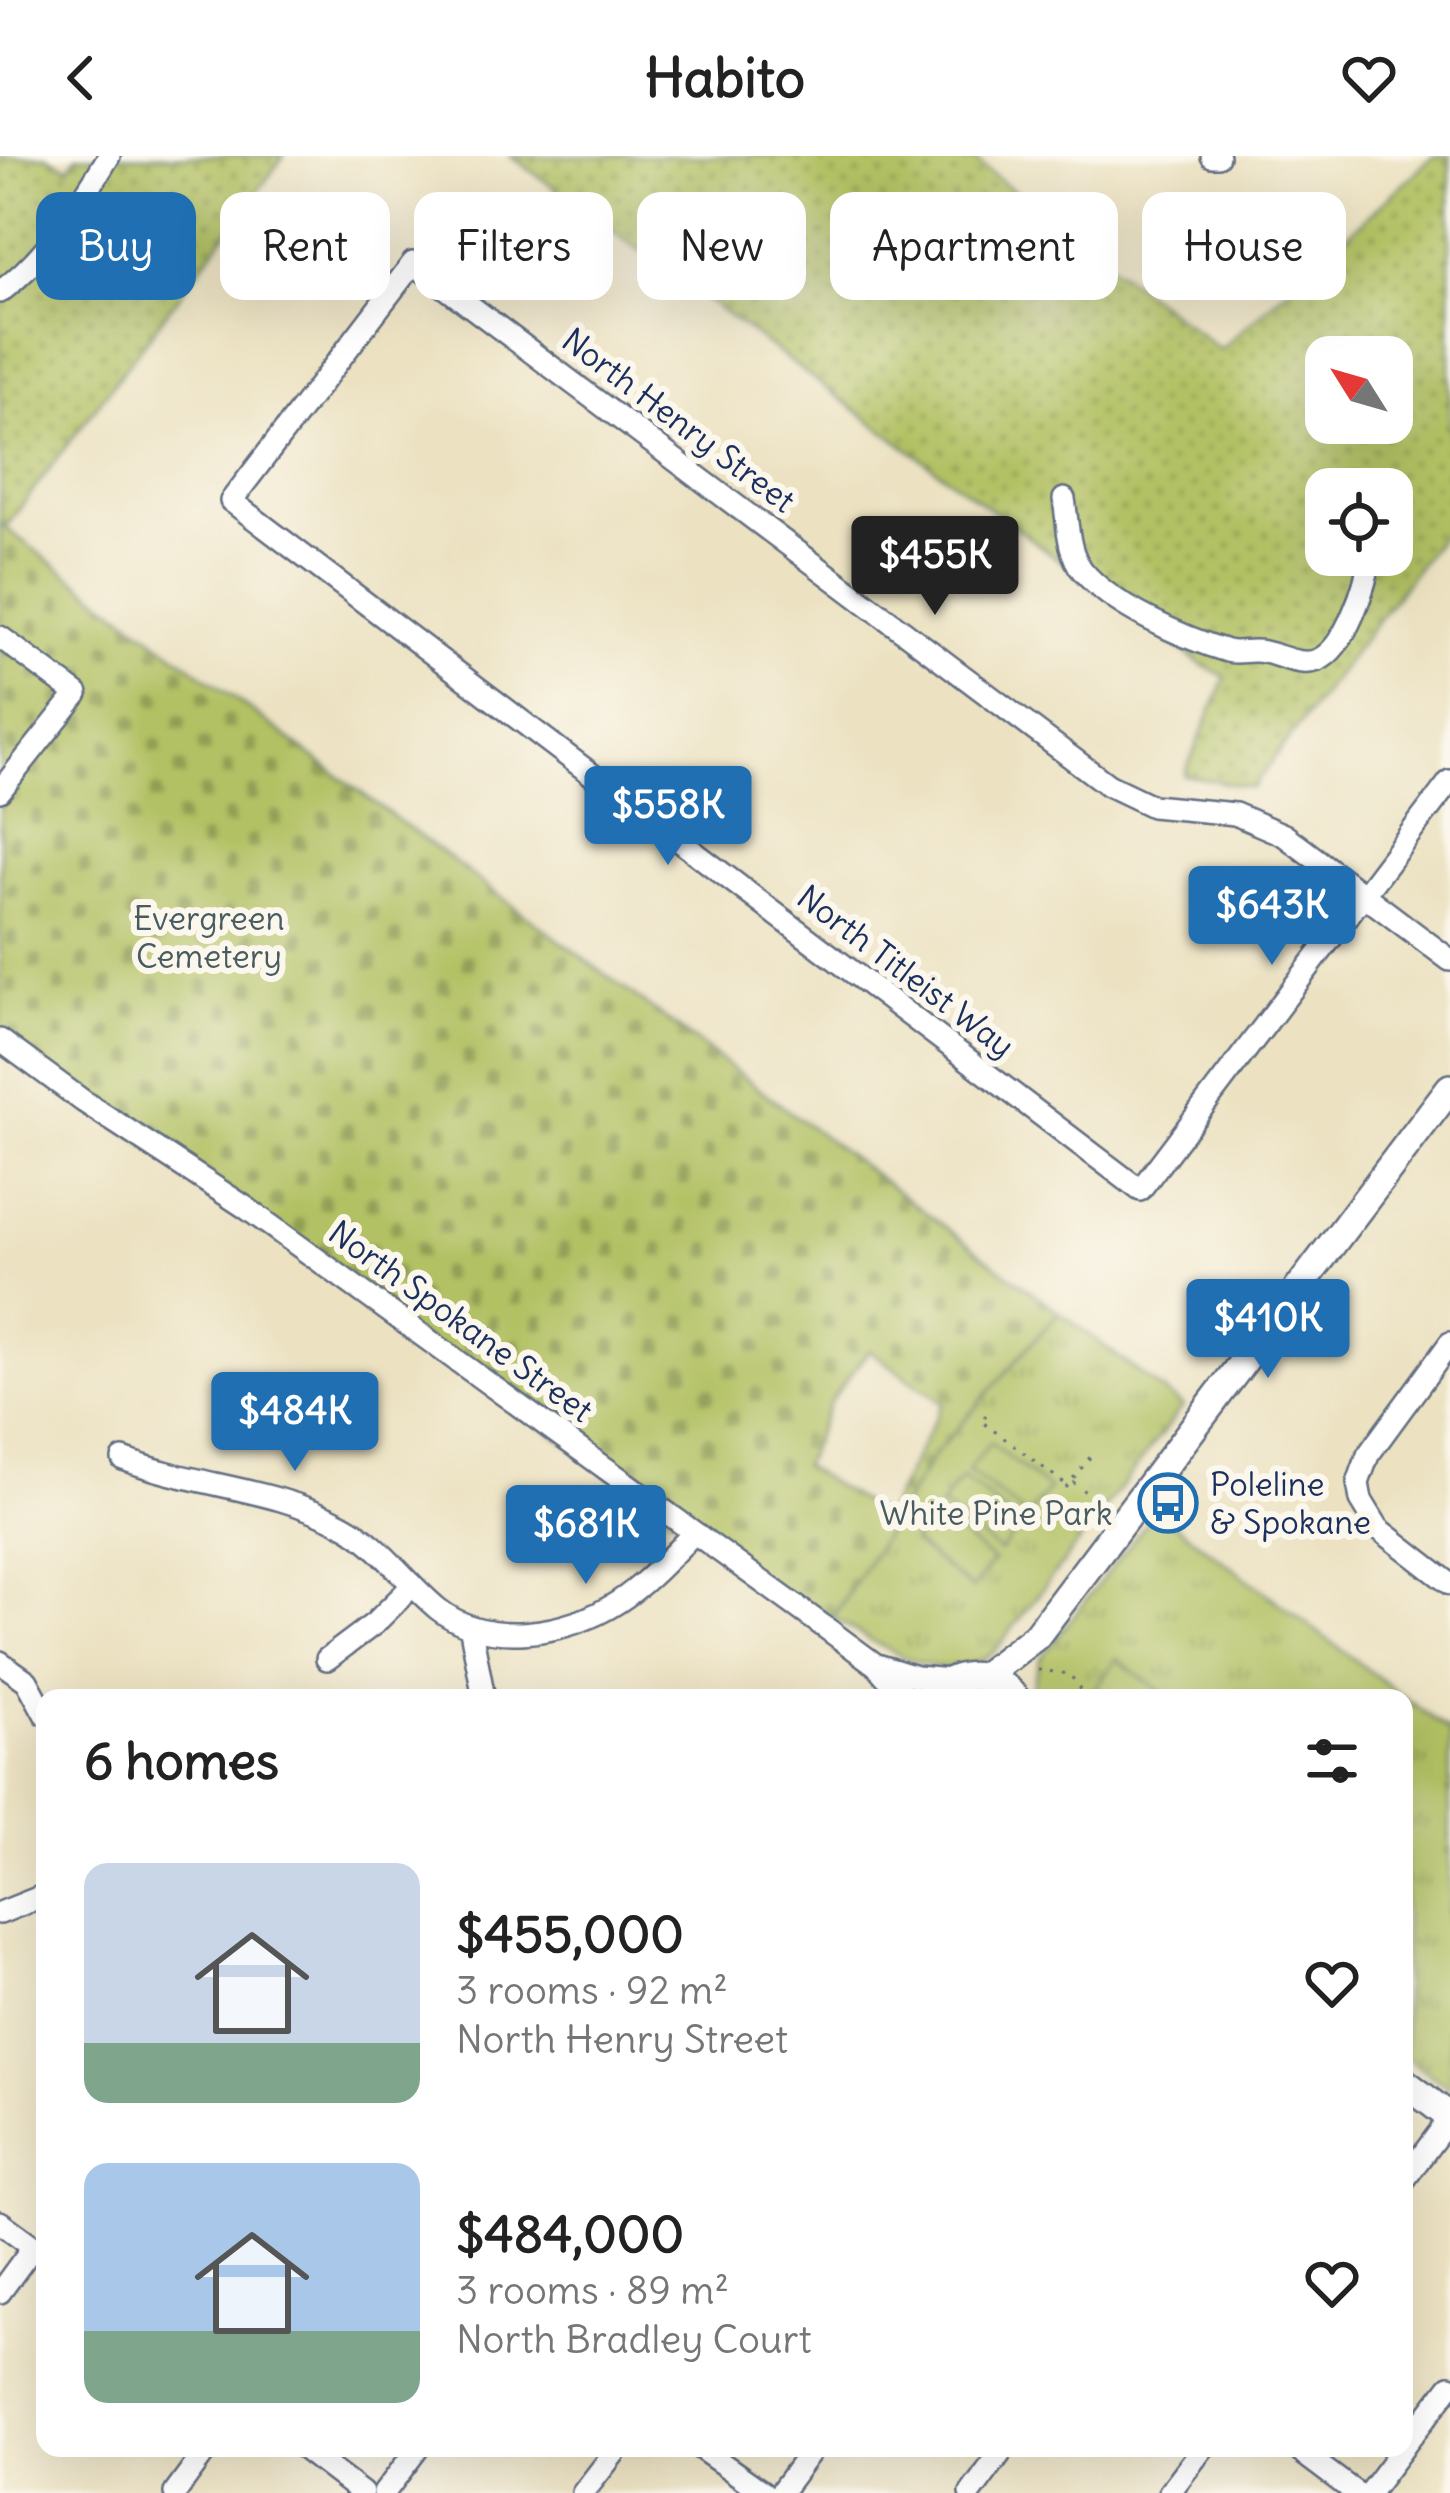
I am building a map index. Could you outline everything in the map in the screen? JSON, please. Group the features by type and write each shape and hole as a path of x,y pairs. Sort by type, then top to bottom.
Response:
{"main road":[{"path":"940,1689 984,1676 1036,1636 1450,1088"},
{"path":"1021,1689 1036,1636"},
{"path":"984,1676 1008,1689"},
{"path":"1413,2089 1450,2118"}],"street":[{"path":"0,292 44,251 109,156"},
{"name":"North Henry Street","path":"231,501 413,263 1108,785 1152,806 1235,814 1284,835 1450,960"},
{"path":"1064,499 1070,541 1083,571 1159,625 1231,652 1262,651 1296,661 1319,660 1334,648 1352,615 1364,576"},
{"name":"North Titleist Way","path":"231,501 1140,1190 1365,894"},
{"path":"0,637 77,694 0,791"},
{"path":"1365,894 1450,782"},
{"name":"North Spokane Street","path":"0,1040 83,1101 245,1207 876,1665 897,1689"},
{"path":"1450,1343 1368,1455 1358,1491 1378,1528 1450,1584"},
{"path":"123,1459 276,1497 338,1522 369,1542 441,1612 471,1630 501,1634 541,1630 596,1614 622,1600 693,1534"},
{"path":"328,1659 412,1586"},
{"path":"471,1630 482,1689"},
{"path":"0,1662 26,1681 36,1698"},
{"name":"North Spokane Street","path":"876,1665 940,1689"},
{"path":"0,1913 36,1899"},
{"path":"1413,2168 1450,2118"},
{"path":"0,2222 36,2249"},
{"path":"0,2292 36,2254"},
{"path":"1413,2434 1450,2386"},
{"path":"175,2493 201,2457"},
{"path":"315,2457 362,2493"},
{"path":"384,2493 411,2457"},
{"path":"583,2493 611,2457"},
{"path":"713,2457 764,2493"},
{"path":"780,2493 806,2457"},
{"path":"971,2493 997,2457"},
{"path":"1169,2493 1196,2457"},
{"path":"1308,2457 1356,2493"},
{"path":"1369,2493 1396,2457"}],"path":[{"path":"986,1415 981,1421 1089,1495"},
{"path":"1069,1485 1091,1456"},
{"path":"1038,1670 1070,1674 1080,1689"}],"green space":[{"path":"0,156 48,156 69,168 77,156 284,156 257,192 220,192 220,241 196,273 196,192 36,192 36,300 176,300 5,528 0,524"},
{"path":"511,156 969,156 1016,192 830,192 830,300 1118,300 1118,271 1142,290 1142,300 1155,300 1220,350 1275,300 1346,300 1346,236 1434,156 1450,156 1450,524 1413,573 1413,468 1305,468 1305,576 1411,576 1252,788 1184,775 1226,677 1202,665 706,300 806,300 806,192 637,192 637,249 613,231 613,192 560,192"},
{"name":"Evergreen Cemetery","path":"0,524 1059,1312 934,1455 826,1628 0,1040","holes":["869,1350 943,1403 885,1516 803,1466 831,1400"]},
{"name":"White Pine Park","path":"1059,1312 1183,1406 996,1650 976,1662 934,1666 892,1652 833,1618 934,1455"},
{"path":"990,1443 1049,1489 1027,1517 968,1471"},
{"path":"962,1478 1021,1525 1000,1552 941,1506"},
{"name":"White Pine Park","path":"1156,1510 1393,1689 1032,1689 1040,1659"},
{"path":"934,1514 993,1561 972,1589 912,1542"},
{"path":"1117,1659 1157,1689 1094,1689"},
{"name":"White Pine Park","path":"1413,1704 1450,1732 1450,2088 1413,2062"}],"place":[{"name":"Poleline & Spokane","path":"1168,1503"}]}
